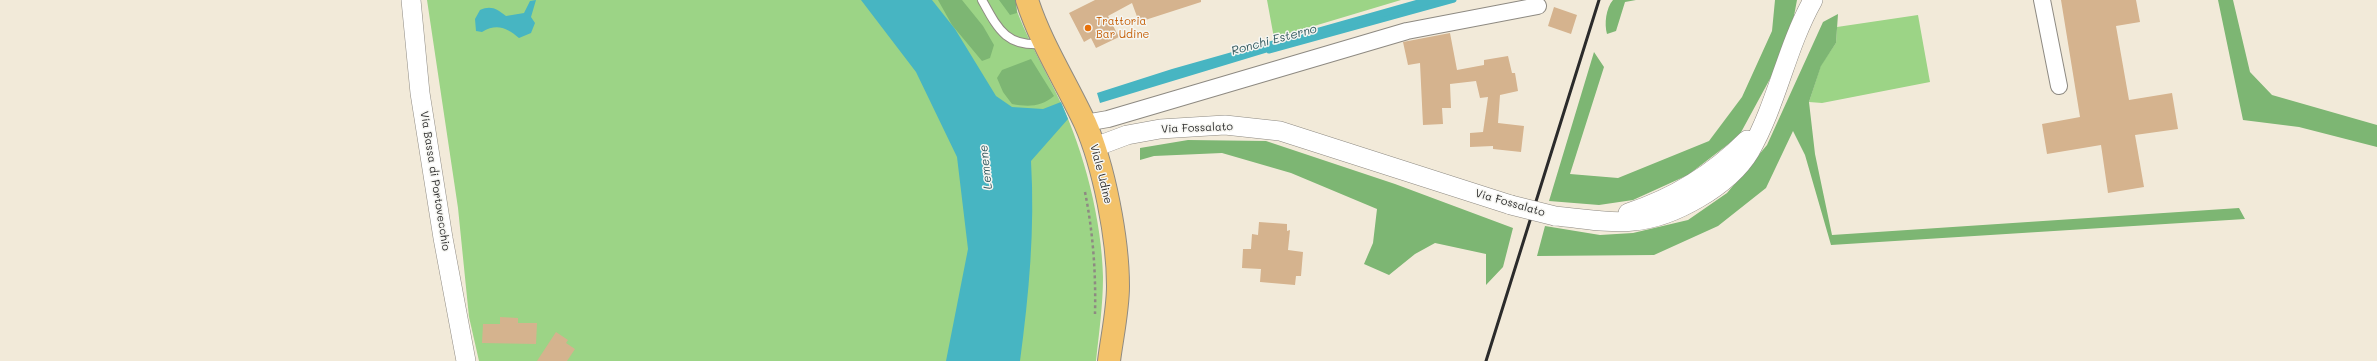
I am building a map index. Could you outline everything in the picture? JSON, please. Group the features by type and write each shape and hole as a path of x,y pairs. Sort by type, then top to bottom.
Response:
{"main road":[{"name":"Viale Udine","path":"1028,4 1044,44 1085,123 1095,147 1111,214 1118,286 1109,361"}],"street":[{"name":"Via Bassa di Portovecchio","path":"411,0 420,93 466,361"},
{"name":"Via Fossalato","path":"1095,147 1127,135 1160,129 1225,125 1280,132 1511,205 1554,216 1604,221 1634,221 1661,215 1694,200 1728,178 1749,152 1762,126 1813,0"},
{"path":"2042,0 2059,86"},
{"path":"1085,123 1108,120 1407,31 1538,6"}],"lane":[{"path":"982,0 997,28 1013,40 1027,46 1044,44"}],"path":[{"path":"1084,186 1092,236 1096,287 1095,318"}],"green space":[{"path":"427,0 1013,0 1029,39 1069,121 1084,164 1090,187 1099,233 1103,277 1102,308 1096,361 479,361 469,317 458,208"},
{"path":"938,0 962,0 983,26 994,45 990,58 982,61 952,25"},
{"path":"999,0 1016,0 1017,13 1010,15"},
{"path":"1267,0 1401,0 1274,38"},
{"path":"1613,0 1636,0 1625,2 1616,31 1607,34 1606,16"},
{"path":"1775,0 1797,0 1794,16 1771,77 1739,136 1688,175 1633,200 1599,205 1549,201 1594,52 1604,67 1570,174 1618,178 1709,141 1742,97 1772,31"},
{"path":"2218,0 2233,0 2250,72 2272,95 2377,125 2377,147 2299,127 2243,120"},
{"path":"1838,14 1836,43 1821,66 1809,102 1815,154 1832,235 2239,208 2245,219 1831,245 1805,155 1793,131 1766,188 1718,226 1654,255 1537,256 1545,226 1600,235 1633,233 1688,220 1727,193 1767,145 1823,22"},
{"path":"1918,15 1930,82 1822,103 1809,102 1821,65 1836,43 1837,27"},
{"path":"1031,59 1054,96 1049,100 1034,105 1023,106 1012,104 1003,92 997,78 1002,70"},
{"path":"1188,140 1266,141 1395,184 1513,228 1503,267 1486,285 1486,254 1435,243 1415,254 1389,275 1364,264 1373,243 1377,209 1291,173 1222,153 1154,156 1140,160 1140,148"}],"water":[{"path":"536,0 531,17 535,23 531,33 519,38 506,29 497,27 487,29 482,32 476,31 475,19 480,10 494,8 506,16 524,13 530,1"},
{"name":"Lemene","path":"861,0 932,0 955,29 996,96 1012,107 1043,109 1061,102 1068,119 1031,161 1032,236 1020,361 946,361 968,249 957,157 916,72"},
{"path":"1416,0 1454,0 1275,50 1100,103 1097,93 1172,69"}],"building":[{"path":"1095,0 1201,0 1201,2 1139,22 1132,3 1108,16 1119,37 1096,48 1091,38 1084,42 1069,13"},
{"path":"2061,0 2136,0 2140,22 2116,26 2129,100 2172,93 2178,129 2135,135 2144,187 2108,193 2101,145 2047,154 2042,124 2080,117"},
{"path":"1554,7 1577,15 1571,34 1548,26"},
{"path":"1450,33 1457,70 1484,65 1484,60 1508,56 1512,73 1515,73 1518,91 1500,95 1498,123 1524,126 1521,152 1493,149 1493,146 1470,147 1470,133 1483,132 1488,97 1480,98 1476,81 1450,84 1451,108 1442,108 1443,124 1423,125 1420,63 1408,65 1403,42"},
{"path":"1259,222 1287,224 1287,231 1290,230 1288,250 1303,252 1301,276 1296,276 1295,285 1260,282 1261,269 1242,268 1243,249 1251,249 1252,234 1258,235"},
{"path":"500,317 518,318 518,323 537,323 536,344 482,343 483,324 500,324"},
{"path":"556,332 568,340 566,343 575,349 567,361 537,361"}],"waterway":[{"name":"Ronchi Esterno","path":"1269,51 1454,0"}],"railway":[{"path":"1486,361 1599,0"}],"place":[{"name":"Trattoria Bar Udine","path":"1088,28"}]}
